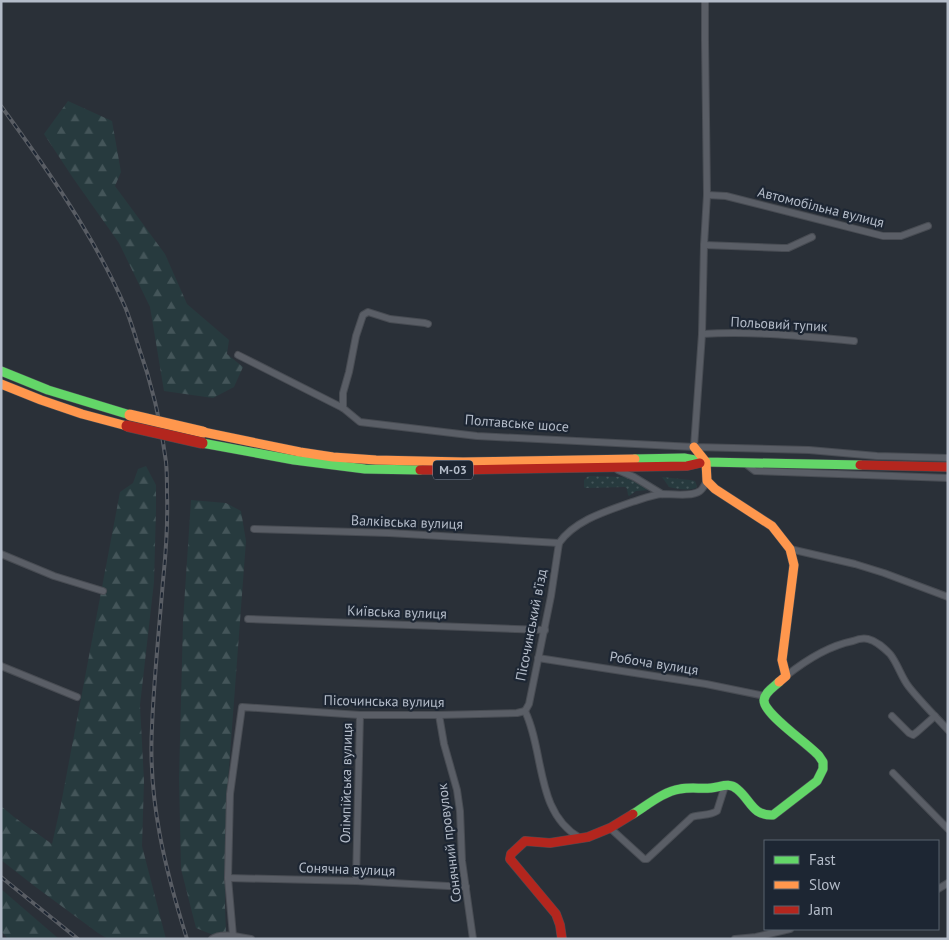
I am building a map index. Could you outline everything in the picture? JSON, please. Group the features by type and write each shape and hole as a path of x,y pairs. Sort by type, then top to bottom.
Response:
{"main road":[{"name":"М-03","path":"1,371 128,420"},
{"name":"М-03","path":"1,384 82,414 128,420 294,460 365,468 457,470 613,468 686,466 706,462"},
{"name":"М-03","path":"202,438 364,460 448,462 684,458 706,462 948,467"},
{"path":"562,939 556,914 509,857 525,841 550,843 588,837 610,828 667,793 677,789 733,786 761,814 766,816 773,815 817,781 822,773 821,758 770,713 765,704 765,696 786,676 782,660 794,565 790,549 772,526 714,490 707,482 706,462 694,447"}],"street":[{"path":"694,447 702,334 707,195 704,41 706,1"},
{"name":"Автомобільна вулиця","path":"707,195 726,196 884,236 901,236 928,226"},
{"path":"704,245 788,248 812,237"},
{"path":"343,408 343,393 356,336 363,315 372,312 390,318 428,324"},
{"name":"Польовий тупик","path":"702,334 790,335 854,341"},
{"name":"Полтавське шосе","path":"238,355 343,408 360,422 477,436 694,447 809,450 877,456 948,458"},
{"path":"745,463 755,471 948,478"},
{"path":"613,468 634,477 662,494"},
{"path":"559,542 577,526 597,515 650,496 694,493 700,491 707,482"},
{"name":"Валківська вулиця","path":"254,529 389,533 559,542"},
{"name":"Пісочинський в’їзд","path":"525,711 529,704 545,630 559,542"},
{"path":"790,549 855,564 948,597"},
{"path":"1,554 54,576 103,591"},
{"name":"Київська вулиця","path":"248,619 545,630"},
{"path":"786,676 818,654 832,647 864,638 870,639 878,643 890,654 898,665 909,688 948,730"},
{"name":"Робоча вулиця","path":"538,658 706,684 765,696"},
{"path":"1,666 77,697"},
{"name":"Пісочинська вулиця","path":"228,878 230,794 242,707 360,715 439,715 517,713 525,711"},
{"path":"525,711 533,733 551,806 564,826 580,838"},
{"name":"Олімпійська вулиця","path":"356,881 360,715"},
{"name":"Сонячний провулок","path":"439,715 459,804 462,861 473,939"},
{"path":"892,716 913,735 935,716"},
{"path":"893,773 948,829"},
{"path":"610,828 644,859 647,859 692,818 717,811 725,786"},
{"path":"228,878 233,936"},
{"name":"Сонячна вулиця","path":"228,878 356,881 466,887"},
{"path":"735,939 756,937 786,930"},
{"path":"212,939 217,936 251,939"}],"green space":[{"path":"68,101 112,121 121,172 115,186 165,254 187,304 229,340 227,354 243,367 234,387 213,398 164,391 150,307 119,243 44,134"},
{"path":"146,466 156,485 156,510 154,582 140,705 144,781 142,846 166,939 108,939 1,860 1,806 52,844 120,492 133,483 138,469"},
{"path":"589,476 626,477 647,487 649,490 636,491 629,496 625,487 585,488 584,480"},
{"path":"662,477 695,481 697,486 696,488 686,490 669,487"},
{"path":"191,500 226,503 241,511 246,541 227,795 226,932 213,935 196,928 181,869 179,779 183,621"},
{"path":"1,889 59,939 8,939 1,931"}],"railway":[{"path":"1,106 69,204 114,282 126,309 155,401 166,462 167,515 151,754 156,808 165,861 187,939"},
{"path":"1,877 78,939"}],"traffic: fast":[{"path":"1,371 48,390 130,415"},
{"path":"202,443 294,460 365,469 420,470"},
{"path":"635,459 684,458 706,462 860,465"},
{"path":"633,814 674,790 728,785 742,793 760,813 773,815 817,781 823,769 823,762 819,756 778,721 766,706 764,700 766,695 779,682"}],"traffic: slow":[{"path":"1,384 82,414 127,426"},
{"path":"130,415 203,432"},
{"path":"203,432 300,452 333,457 376,460 463,462 635,459"},
{"path":"694,447 706,462 707,481 715,489 772,526 790,549 794,565 782,660 786,676 779,682"}],"traffic: jam":[{"path":"127,426 202,443"},
{"path":"420,470 687,466 700,463"},
{"path":"860,465 948,467"},
{"path":"562,939 556,914 510,859 511,854 525,841 550,843 588,837 610,828 633,814"}]}
